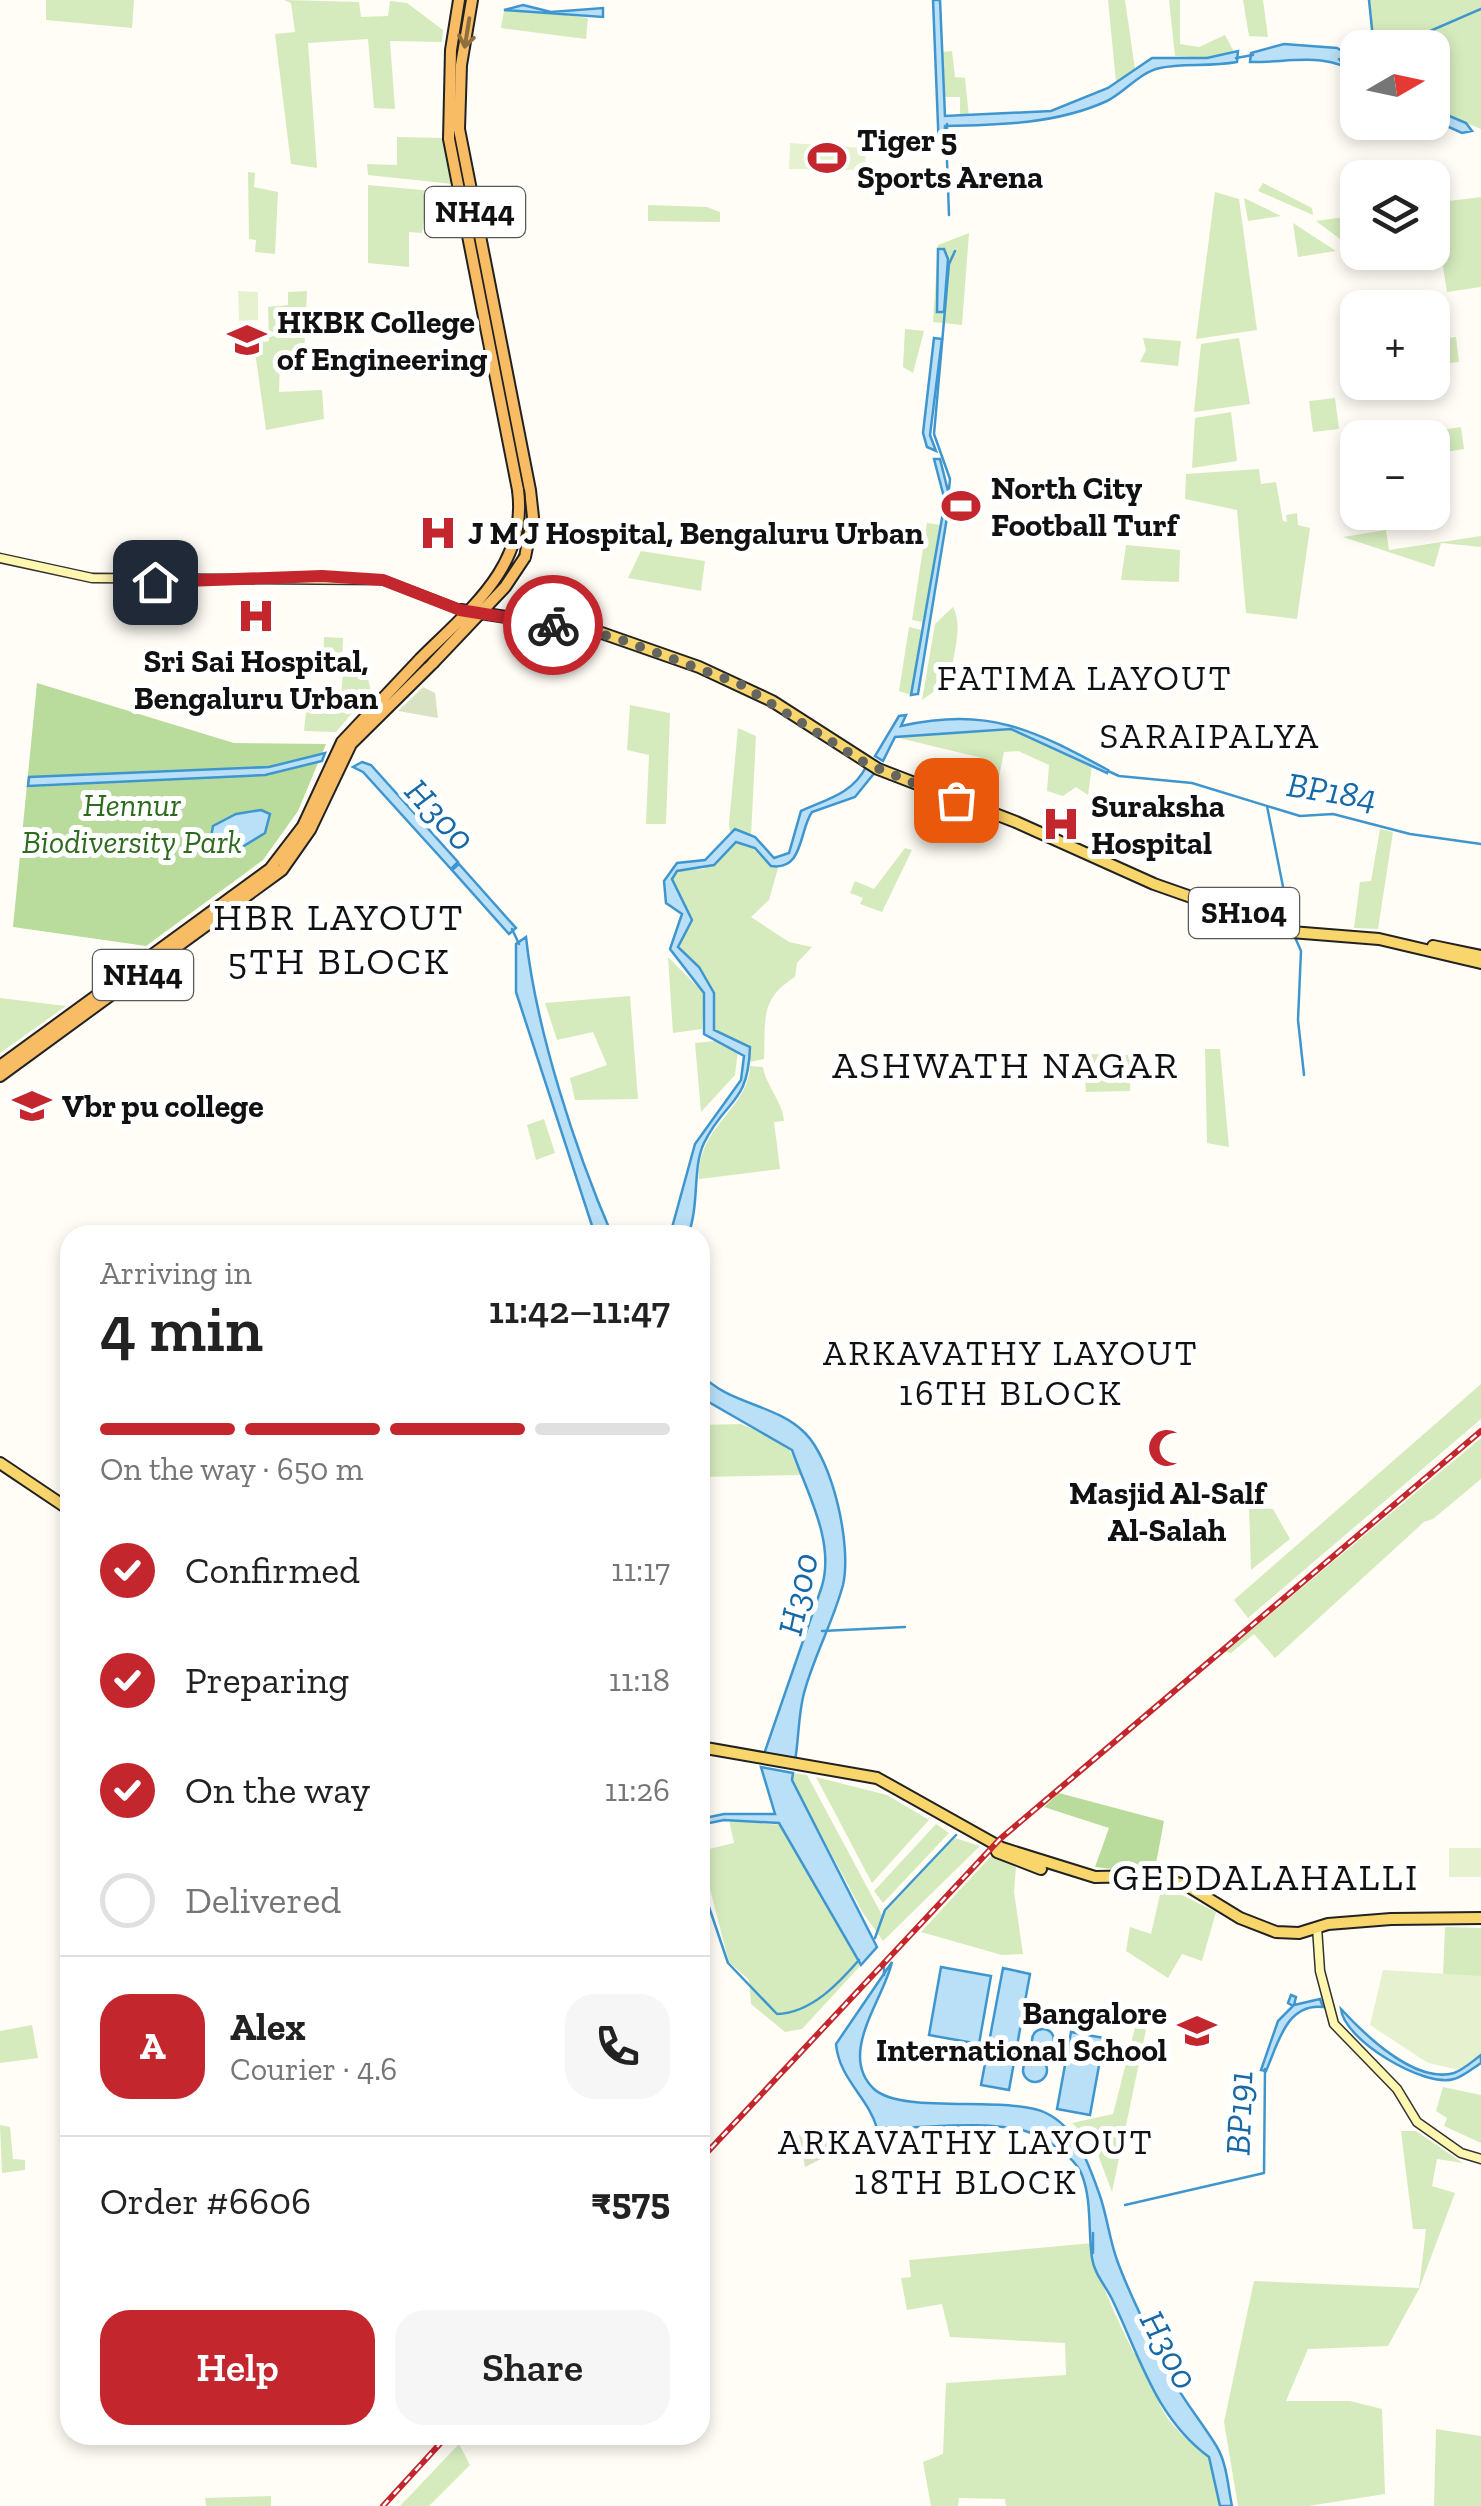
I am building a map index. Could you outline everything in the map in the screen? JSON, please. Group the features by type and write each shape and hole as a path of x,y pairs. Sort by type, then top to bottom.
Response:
{"highway":[{"name":"NH44","path":"356,731 502,572 516,543 520,522 513,461 449,139 451,50 459,0"},
{"name":"NH44","path":"0,1076 271,880 310,830 340,746 434,663 505,587 525,557 533,517 496,302 459,120 472,0"},
{"path":"525,466 538,499"},
{"name":"NH44","path":"0,1066 270,868 302,826 334,770"}],"main road":[{"path":"0,556 93,575 383,580 462,608"},
{"name":"SH104","path":"462,608 582,623 701,662 774,695 874,763 1154,877 1297,926 1384,934 1481,959"},
{"path":"1,1466 60,1507"},
{"path":"1,1466 60,1507"},
{"path":"710,1752 875,1784 947,1823 1054,1868 1095,1877 1148,1876 1186,1885 1240,1918 1276,1932 1481,1920"},
{"path":"1320,1928 1324,1970 1338,2022 1400,2086 1421,2119 1467,2154 1481,2159"}],"green space":[{"path":"46,0 134,0 132,28 46,20"},
{"path":"284,0 359,2 361,17 388,16 390,1 407,3 443,30 442,42 390,41 395,109 374,108 368,39 308,43 317,168 291,164 275,34 295,32 291,3"},
{"path":"1108,0 1125,0 1135,69 1116,82"},
{"path":"1169,0 1180,0 1180,44 1199,47 1225,35 1234,52 1207,58 1175,56"},
{"path":"1243,0 1263,0 1268,37 1249,36"},
{"path":"1368,0 1481,0 1481,129 1450,116 1450,30 1371,30"},
{"path":"504,10 588,18 586,39 501,28"},
{"path":"952,51 955,77 965,78 969,117 960,117 960,97 943,97 941,52"},
{"path":"397,137 443,138 453,184 368,175 367,164 397,165"},
{"name":"Tiger 5 Sports Arena","path":"790,143 866,148 865,170 789,169"},
{"path":"248,172 255,173 254,187 278,192 275,254 255,252 256,240 249,239"},
{"path":"1263,183 1312,208 1313,215 1258,191"},
{"path":"368,185 454,193 459,219 425,213 422,233 409,232 409,267 368,263"},
{"path":"1215,192 1239,199 1257,330 1196,339"},
{"path":"1481,197 1481,287 1447,290 1444,270 1450,270 1450,201"},
{"path":"1244,198 1281,216 1248,221"},
{"path":"648,205 707,207 720,212 720,222 648,221"},
{"path":"1340,218 1340,239 1316,221"},
{"path":"1293,223 1336,251 1298,257"},
{"path":"969,233 962,325 933,322 938,245"},
{"path":"238,291 258,292 258,320 239,321"},
{"path":"307,291 304,358 280,358 279,392 322,390 324,419 266,430 254,344 269,341 268,307 288,305 288,292"},
{"path":"905,329 924,331 913,373 903,367"},
{"path":"1456,337 1459,362 1450,363 1450,338"},
{"path":"1143,338 1181,341 1178,366 1140,362 1146,350"},
{"path":"1239,338 1250,404 1194,412 1201,344"},
{"path":"1335,398 1339,429 1313,432 1309,401"},
{"path":"1231,412 1237,461 1192,468 1195,418"},
{"path":"1461,427 1464,449 1450,451 1450,429"},
{"path":"1259,469 1261,484 1276,482 1283,521 1287,522 1286,515 1297,513 1298,525 1310,528 1297,619 1246,613 1237,510 1185,499 1186,474"},
{"path":"927,523 940,525 923,622 912,620"},
{"path":"1386,530 1389,550 1481,536 1481,547 1441,543 1434,567 1343,537"},
{"path":"1126,545 1180,550 1179,582 1121,580"},
{"path":"641,551 705,561 701,591 628,578"},
{"path":"953,607 957,633 950,680 922,700 935,624"},
{"path":"909,627 922,630 911,695 899,691"},
{"path":"324,637 343,638 342,668 323,667"},
{"path":"343,672 367,675 371,691 336,732 304,731 307,703 314,703 314,698 341,698"},
{"name":"Hennur Biodiversity Park","path":"37,683 234,743 326,744 298,811 263,860 146,946 13,927"},
{"path":"423,687 435,693 438,718 398,711"},
{"path":"630,705 670,713 666,824 646,824 649,755 627,750"},
{"path":"738,728 756,736 751,836 730,832"},
{"path":"1011,729 1092,765 1088,795 1076,787 1063,796 1047,791 1049,765 1018,751 1004,752 998,782 982,777 982,758 895,737"},
{"path":"1380,829 1393,832 1378,929 1354,928 1360,882 1371,881"},
{"path":"736,842 755,847 778,868 769,900 751,917 789,942 812,947 797,963 795,977 783,985 770,1003 764,1059 750,1062 750,1047 714,1030 714,993 699,967 678,947 689,926 672,879 677,871 704,869"},
{"path":"905,848 912,850 882,912 860,904 863,898 850,893 855,881 874,889"},
{"path":"668,957 704,993 702,1029 673,1033"},
{"path":"630,996 638,1099 575,1100 570,1078 607,1065 593,1032 557,1040 545,1003"},
{"path":"0,998 66,1006 0,1053"},
{"path":"715,1041 738,1050 735,1075 701,1112 695,1043"},
{"path":"1205,1049 1220,1049 1229,1147 1207,1143"},
{"path":"1083,1054 1131,1055 1130,1091 1086,1092"},
{"path":"750,1066 763,1067 783,1114 784,1121 774,1122 780,1169 699,1179 706,1145 741,1095"},
{"path":"544,1119 555,1153 536,1160 527,1125"},
{"path":"1481,1384 1481,1419 1248,1618 1234,1600"},
{"path":"741,1424 787,1444 801,1475 710,1477 710,1425"},
{"path":"1481,1438 1481,1479 1433,1519 1424,1522 1275,1658 1254,1634 1231,1653 1225,1652"},
{"path":"1249,1507 1273,1509 1290,1539 1251,1570"},
{"path":"793,1773 807,1775 882,1915 955,1838 980,1846 883,1941 863,1913 792,1780"},
{"path":"816,1777 887,1795 929,1820 872,1883"},
{"path":"1059,1793 1164,1821 1154,1874 1095,1867 1109,1828 1044,1807"},
{"path":"729,1820 781,1825 861,1965 802,2029 785,2032 751,2004 749,1980 729,1962 710,1889 710,1849 734,1843"},
{"path":"936,1824 949,1833 883,1903 874,1891"},
{"path":"1449,1848 1481,1848 1481,1877 1449,1877"},
{"path":"993,1854 1016,1867 1014,1892 1023,1954 1002,1955 921,1932"},
{"path":"1161,1890 1180,1894 1216,1912 1202,1961 1182,1954 1168,1978 1126,1951 1130,1927 1151,1934"},
{"path":"1445,1927 1481,1928 1481,1976 1443,1976"},
{"path":"1383,1970 1481,1976 1481,2055 1459,2070 1428,2063 1370,2025"},
{"path":"1136,2024 1146,2030 1112,2192 1094,2144 1072,2123 1113,2114"},
{"path":"32,2025 38,2058 0,2063 0,2031"},
{"path":"1443,2087 1481,2095 1481,2143 1444,2126 1447,2118 1436,2111"},
{"path":"0,2125 10,2127 13,2159 25,2160 25,2170 2,2173"},
{"path":"835,2128 847,2146 805,2167 799,2135"},
{"path":"1401,2131 1416,2131 1463,2163 1437,2159 1432,2186 1455,2193 1419,2289 1388,2346 1308,2349 1286,2401 1350,2401 1382,2409 1385,2494 1308,2506 1238,2506 1224,2422 1254,2281 1419,2288 1426,2229 1413,2229"},
{"path":"1093,2243 1096,2266 1108,2297 1134,2353 1148,2372 1163,2411 1209,2457 1220,2506 1006,2506 1005,2499 959,2498 958,2506 931,2506 923,2462 943,2454 946,2383 1066,2375 1065,2343 950,2337 942,2304 907,2310 901,2278 911,2277 909,2260"},
{"path":"1436,2429 1481,2436 1481,2506 1434,2506"},
{"path":"460,2445 470,2465 429,2506 400,2506"},
{"path":"271,2496 271,2506 206,2506 205,2498"}],"water":[{"path":"933,0 940,0 945,116 1051,111 1108,88 1152,58 1207,58 1238,51 1237,62 1153,70 1107,101 1048,119 945,126 944,150 939,150"},
{"path":"523,5 551,12 603,8 603,17 504,10"},
{"path":"1284,44 1337,48 1340,65 1320,60 1250,62 1251,53"},
{"path":"1450,116 1466,123 1472,131 1462,133 1450,128"},
{"path":"938,249 944,249 948,259 944,312 937,312"},
{"path":"934,338 942,339 930,435 936,451 927,447 923,433"},
{"path":"934,459 940,459 950,499 918,694 911,695 945,501"},
{"path":"906,715 901,726 960,719 1009,726 1056,743 1108,770 1107,773 1011,729 895,737 883,761 875,756 899,716"},
{"path":"325,753 322,761 265,775 28,786 29,777 269,767"},
{"path":"362,762 371,765 458,862 451,869 363,772 353,767"},
{"path":"866,767 876,771 855,797 812,812 790,862 771,866 755,848 736,842 714,865 677,871 672,879 692,920 678,947 699,967 714,993 714,1030 750,1047 745,1081 712,1128 700,1153 690,1225 673,1225 695,1144 741,1080 744,1056 704,1034 704,993 670,949 682,914 666,903 664,881 677,863 705,860 735,829 755,837 774,858 789,853 801,811 846,790"},
{"path":"261,810 270,814 265,833 239,849 224,850 211,837 213,826 236,814"},
{"path":"459,864 516,928 509,934 452,870"},
{"path":"526,937 538,1011 559,1089 608,1225 592,1225 516,992 516,944"},
{"path":"710,1383 780,1415 805,1433 824,1463 838,1505 845,1549 843,1585 804,1693 795,1761 764,1754 822,1586 825,1552 812,1500 792,1450 710,1403"},
{"path":"761,1767 793,1773 792,1780 877,1947 861,1965 779,1823 710,1823 710,1817 724,1814 775,1814"},
{"path":"892,1962 861,2043 864,2075 874,2089 888,2097 1029,2108 1046,2113 1066,2128 1090,2170 1117,2260 1139,2312 1170,2375 1220,2454 1232,2506 1220,2506 1209,2457 1190,2441 1162,2405 1095,2269 1085,2185 1072,2161 1047,2141 1022,2130 968,2125 877,2128 842,2068 836,2044"},
{"path":"941,1967 991,1976 979,2044 929,2035"},
{"path":"1003,1968 1030,1974 1009,2090 981,2085"},
{"path":"1291,1995 1296,1997 1294,2005 1320,1999 1323,2007 1310,2007 1292,2018 1266,2071 1261,2070 1278,2021 1293,2006 1288,2003"},
{"path":"1341,2009 1392,2055 1423,2071 1454,2073 1481,2055 1481,2063 1454,2079 1424,2076 1370,2047 1345,2021"},
{"path":"1043,2029 1051,2032 1051,2048 1043,2051 1035,2048 1032,2040 1035,2032"},
{"path":"1071,2032 1104,2038 1090,2115 1057,2109"},
{"path":"1035,2058 1044,2061 1044,2079 1035,2082 1026,2079 1023,2070 1026,2061"}],"waterway":[{"path":"1369,0 1372,30"},
{"path":"1433,30 1481,9"},
{"path":"1236,58 1253,55"},
{"path":"947,124 947,149"},
{"path":"947,161 949,215"},
{"path":"949,489 950,479 934,434 949,264 955,251"},
{"name":"BP184","path":"1108,771 1119,776 1192,783 1300,816 1333,814 1410,834 1481,844"},
{"path":"1267,806 1290,922"},
{"name":"H300","path":"512,929 519,944"},
{"path":"1294,935 1301,951 1298,1020 1304,1075"},
{"path":"822,1631 905,1627"},
{"path":"875,1938 885,1910 956,1835"},
{"path":"710,1910 728,1963 777,2014 812,2003 859,1960"},
{"name":"H300","path":"884,1962 884,1975"},
{"name":"BP191","path":"1125,2205 1264,2173 1265,2069"},
{"name":"H300","path":"1093,2233 1093,2253"}],"railway":[{"path":"710,2149 1000,1839 1481,1431"},
{"path":"383,2506 439,2445"}],"way so far":[{"path":"553,625 614,637 740,684 867,764 956,800"}],"place":[{"name":"Tiger 5 Sports Arena","path":"827,158"},
{"name":"HKBK College of Engineering","path":"247,340"},
{"name":"North City Football Turf","path":"961,506"},
{"name":"J M J Hospital, Bengaluru Urban","path":"438,533"},
{"name":"Sri Sai Hospital, Bengaluru Urban","path":"256,616"},
{"name":"Suraksha Hospital","path":"1061,824"},
{"name":"Vbr pu college","path":"32,1106"},
{"name":"Masjid Al-Salf Al-Salah","path":"1167,1448"},
{"name":"Bangalore International School","path":"1197,2031"}],"district":[{"name":"FATIMA LAYOUT","path":"1085,678"},
{"name":"SARAIPALYA","path":"1210,736"},
{"name":"HBR LAYOUT 5TH BLOCK","path":"339,939"},
{"name":"ASHWATH NAGAR","path":"1006,1065"},
{"name":"ARKAVATHY LAYOUT 16TH BLOCK","path":"1011,1373"},
{"name":"GEDDALAHALLI","path":"1266,1877"},
{"name":"ARKAVATHY LAYOUT 18TH BLOCK","path":"966,2162"}],"route":[{"path":"155,582 252,582 262,578 322,576 383,580 460,610 553,625"}]}
